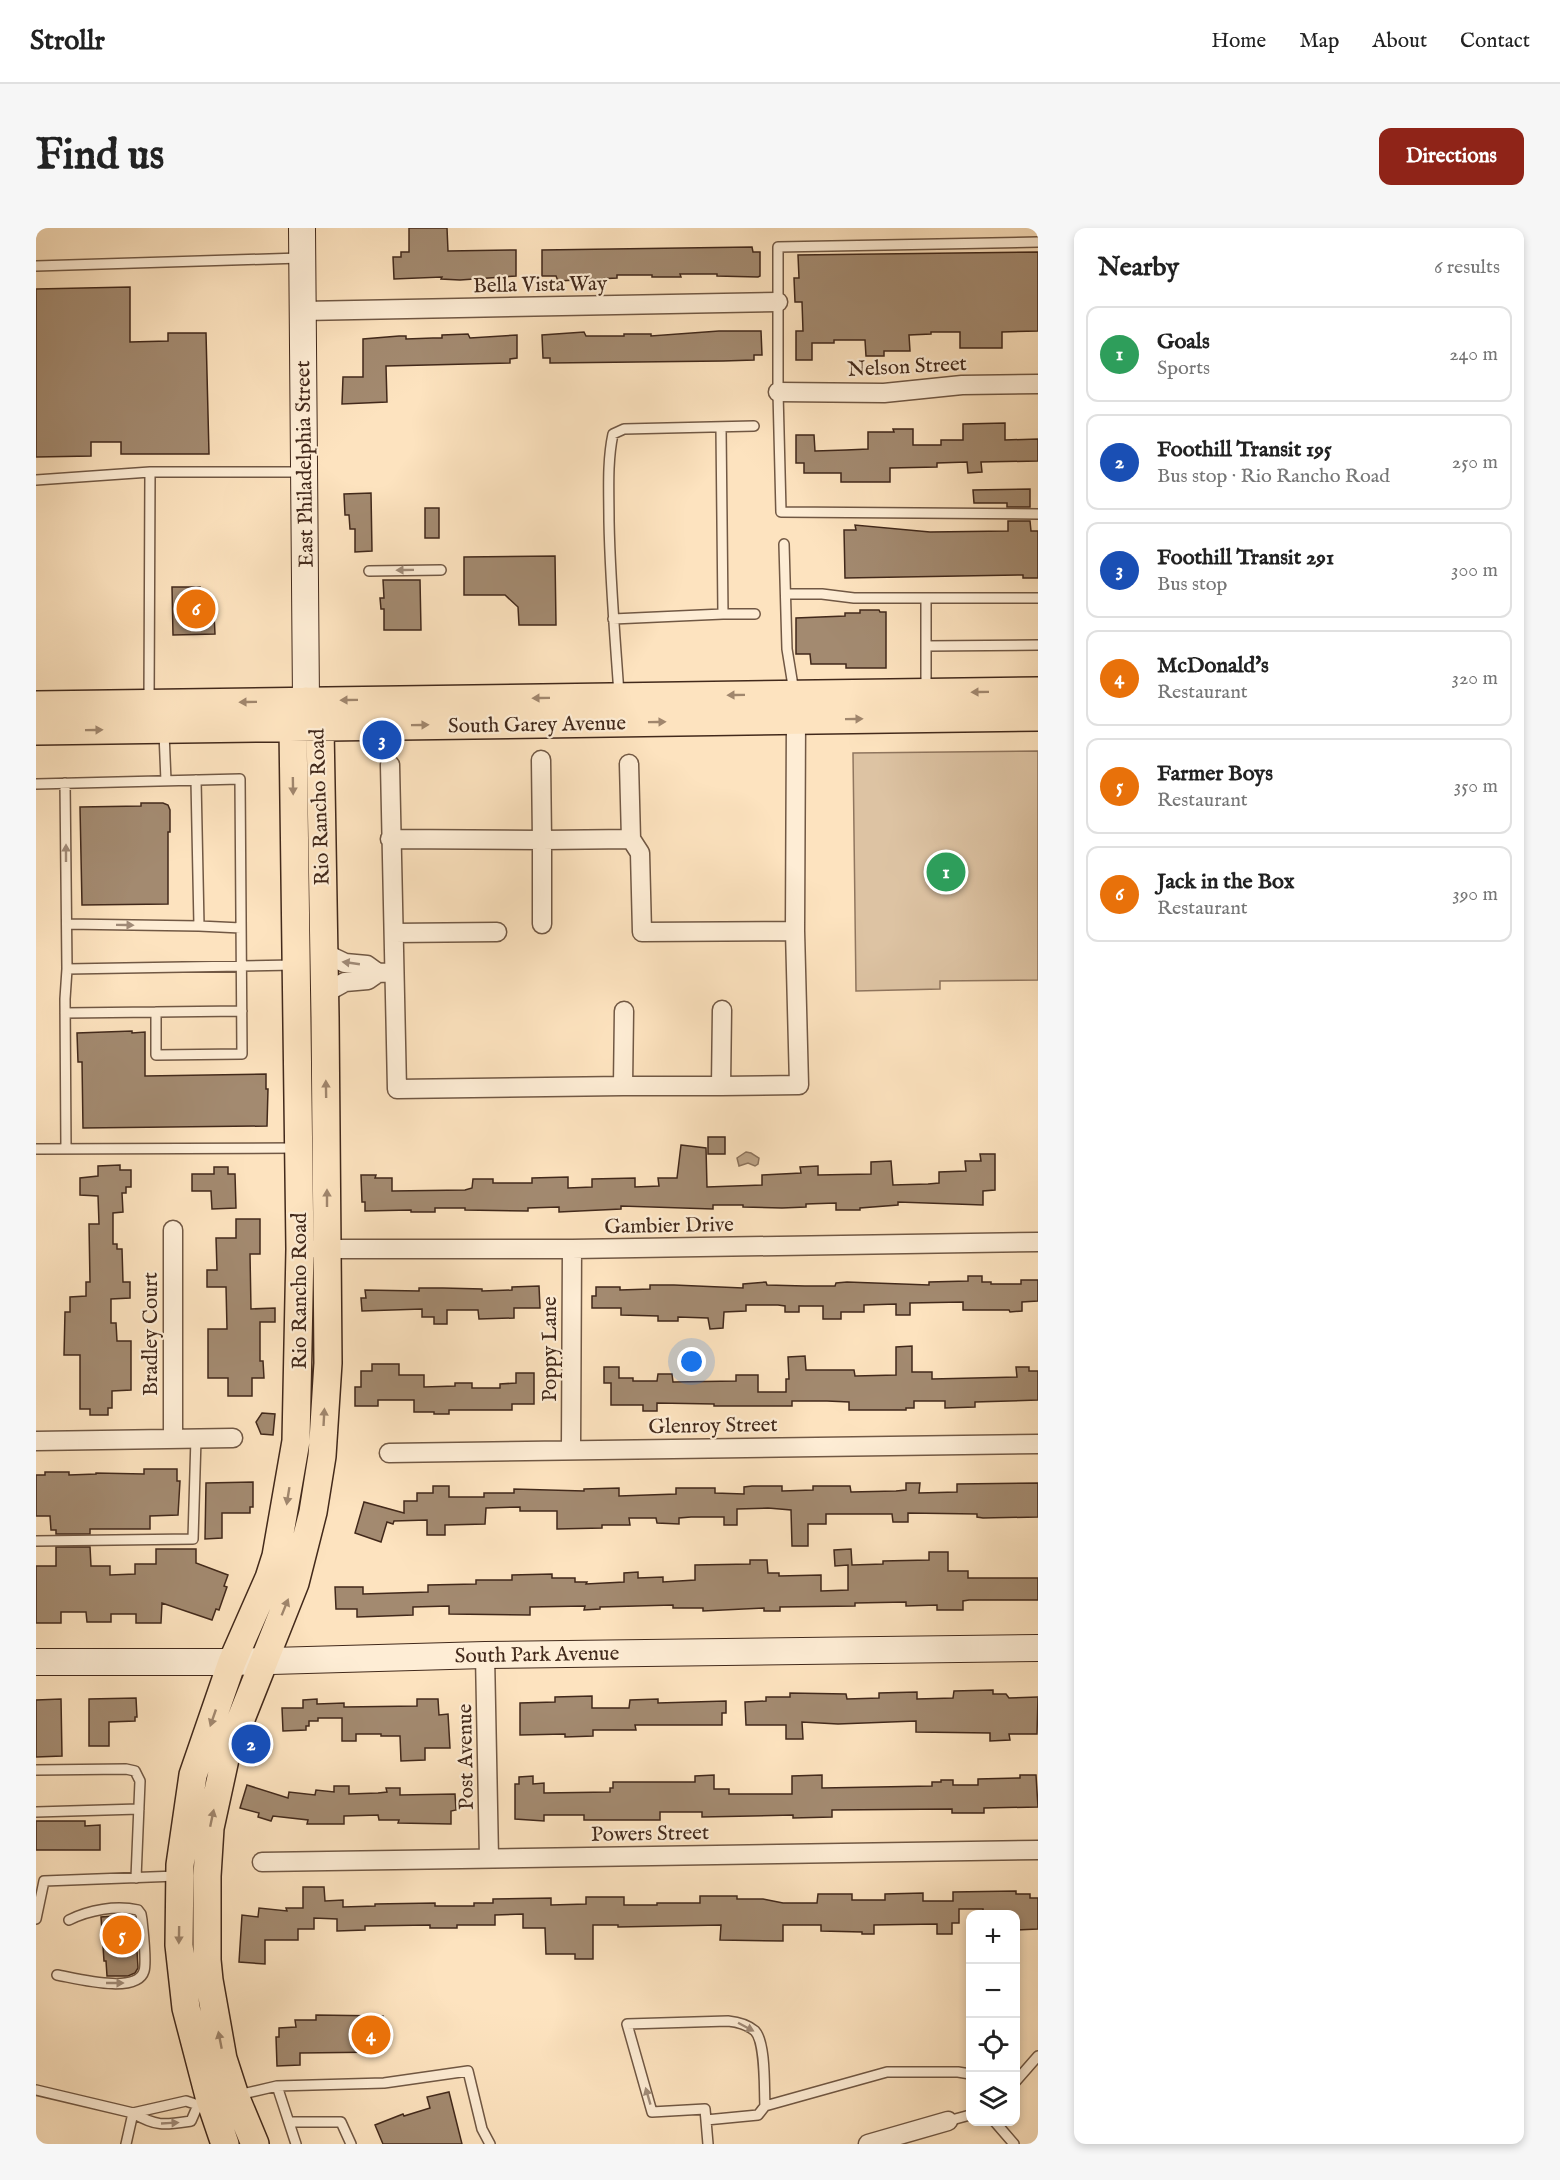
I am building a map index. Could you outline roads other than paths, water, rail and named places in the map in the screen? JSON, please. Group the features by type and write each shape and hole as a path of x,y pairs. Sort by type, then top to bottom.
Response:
{"main road":[{"path":"795,708 806,710 843,694 1038,691"},
{"name":"South Garey Avenue","path":"36,705 619,697 795,708 1038,717"},
{"name":"Rio Rancho Road","path":"214,2100 224,2059 207,1960 207,1876 210,1828 225,1759 295,1583 313,1512 322,1456 328,1363 326,1044 320,727 306,701"},
{"name":"Rio Rancho Road","path":"225,2144 186,2008 179,1945 180,1876 193,1775 232,1662 269,1578 276,1556 296,1441 300,1249 293,727 306,701"},
{"name":"South Garey Avenue","path":"36,731 754,721 795,708"},
{"path":"296,965 307,974 312,984 313,1019 326,1044"},
{"path":"298,1148 327,1147"},
{"path":"180,1876 207,1876"},
{"name":"Rio Rancho Road","path":"214,2100 255,2144"}],"street":[{"name":"East Philadelphia Street","path":"302,228 306,701"},
{"name":"Bella Vista Way","path":"303,310 778,302"},
{"name":"Nelson Street","path":"778,392 885,393 962,385 1038,384"},
{"path":"390,765 394,933 386,973 397,1089 798,1085 795,708"},
{"path":"541,760 542,924"},
{"path":"628,764 631,839 640,853 642,932 795,931"},
{"path":"390,839 631,839"},
{"path":"394,933 497,932"},
{"path":"324,953 345,963 367,965 386,973"},
{"path":"325,993 345,982 368,981 386,973"},
{"path":"721,1086 722,1010"},
{"path":"623,1086 624,1011"},
{"name":"Bradley Court","path":"172,1438 173,1230"},
{"name":"Gambier Drive","path":"300,1249 572,1249 1038,1242"},
{"name":"Poppy Lane","path":"571,1449 572,1249"},
{"path":"36,1441 233,1438"},
{"name":"Glenroy Street","path":"389,1453 1038,1444"},
{"name":"South Park Avenue","path":"36,1662 232,1662 485,1655 1038,1648"},
{"name":"Post Avenue","path":"485,1655 489,1858"},
{"name":"Powers Street","path":"262,1862 1038,1850"},
{"path":"868,2144 896,2140 948,2121"}],"lane":[{"path":"1038,242 778,247 781,512 1038,514"},
{"path":"36,267 302,258"},
{"path":"619,697 610,573 609,451 612,434 624,429 754,426"},
{"path":"721,428 723,614"},
{"path":"149,703 150,472"},
{"path":"36,480 150,472 304,472"},
{"path":"784,544 787,649 795,708"},
{"path":"369,571 441,570"},
{"path":"786,594 822,594 854,598 1038,598"},
{"path":"926,598 926,693"},
{"path":"614,619 755,614"},
{"path":"926,646 1038,645"},
{"path":"164,729 166,781"},
{"path":"36,784 240,779 242,1054 156,1054 156,1012"},
{"path":"196,780 199,926"},
{"path":"66,783 66,1149"},
{"path":"67,924 241,928"},
{"path":"67,969 296,965"},
{"path":"65,1013 242,1011"},
{"path":"36,1149 298,1148"},
{"path":"36,1541 193,1539 196,1438"},
{"path":"36,1770 126,1769 135,1771 140,1781 136,1878"},
{"path":"36,1812 139,1809"},
{"path":"36,1919 40,1882 180,1876"},
{"path":"57,1975 105,1983 132,1983 139,1980 144,1972 142,1920 138,1910 103,1909 69,1920"},
{"path":"706,2120 759,2115 765,2106 760,2040 754,2031 743,2023 729,2020 627,2024 652,2112 705,2109 708,2144"},
{"path":"1020,2076 1038,2056"},
{"path":"133,2113 186,2101 214,2100 277,2086 384,2083 468,2071 482,2129 490,2144"},
{"path":"765,2106 886,2072 966,2073"},
{"path":"277,2086 296,2144"},
{"path":"36,2090 133,2113 150,2123 166,2125 192,2121 214,2100"},
{"path":"126,2144 133,2113"},
{"path":"948,2121 966,2116"},
{"path":"289,2122 341,2122 351,2144"},
{"path":"999,2126 1014,2144"}],"place":[{"name":"Jack in the Box","path":"196,609"},
{"name":"Foothill Transit 291","path":"382,740"},
{"name":"Goals","path":"946,872"},
{"name":"Foothill Transit 195","path":"251,1744"},
{"name":"Farmer Boys","path":"122,1935"},
{"name":"McDonald's","path":"371,2035"}]}
